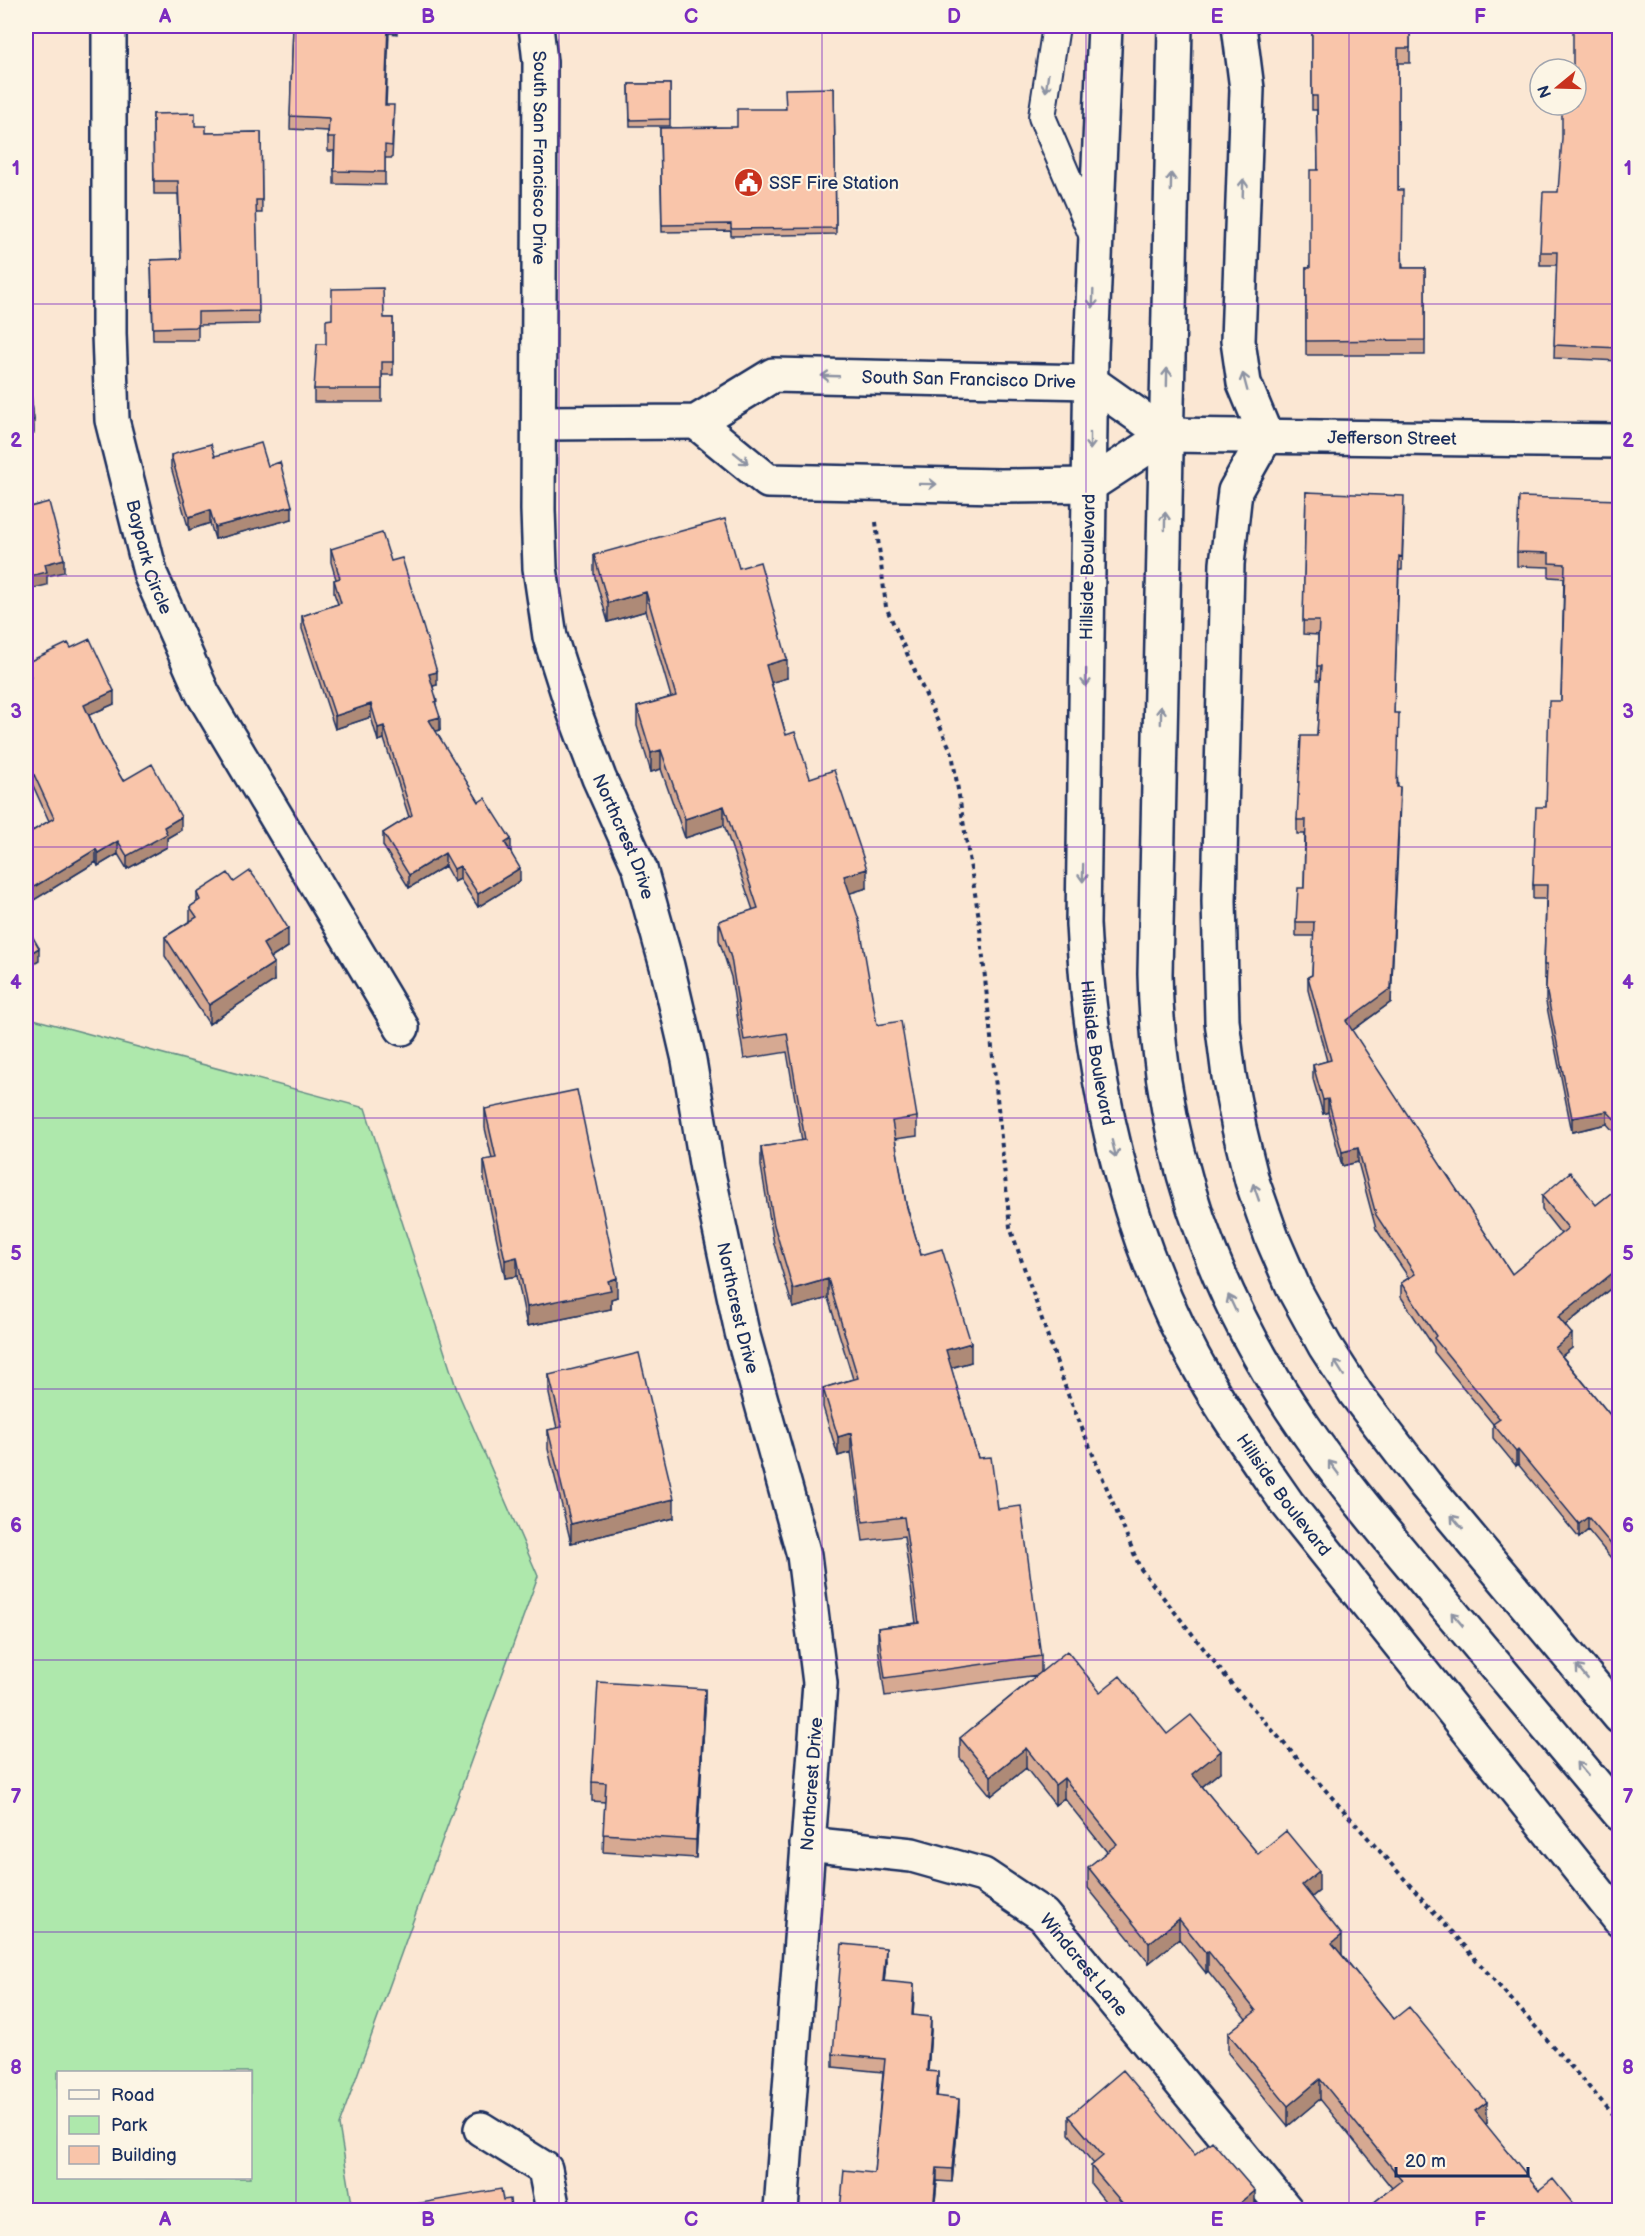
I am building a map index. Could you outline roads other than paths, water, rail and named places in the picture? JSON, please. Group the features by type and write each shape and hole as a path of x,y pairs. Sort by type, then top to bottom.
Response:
{"street":[{"name":"Baypark Circle","path":"109,26 109,333 112,420 151,576 203,694 402,1028"},
{"name":"South San Francisco Drive","path":"536,26 540,62 540,423"},
{"name":"Hillside Boulevard","path":"1105,26 1091,382 1083,877 1086,973 1095,1056 1106,1115 1130,1206 1186,1341 1208,1383 1259,1463 1287,1503 1620,1920"},
{"path":"1175,26 1155,926 1156,1022 1161,1071 1170,1119 1195,1212 1211,1258 1252,1343 1304,1427 1362,1505 1620,1814"},
{"path":"1239,26 1247,89 1238,341 1244,382 1266,436 1235,491 1227,564 1220,890 1222,1021 1228,1076 1252,1181 1272,1238 1295,1291 1325,1346 1356,1394 1425,1484 1620,1717"},
{"name":"South San Francisco Drive","path":"696,422 773,375 1091,382 1166,435"},
{"path":"540,423 696,422 768,481 1000,486 1090,485 1166,435"},
{"name":"Northcrest Drive","path":"540,423 538,510 540,568 550,637 572,706 599,778 640,869 668,966 690,1060 707,1169 742,1332 804,1555 820,1683 781,2211"},
{"name":"Jefferson Street","path":"1166,435 1620,441"},
{"name":"Windcrest Lane","path":"807,1844 912,1856 983,1875 1043,1915 1286,2211"},
{"path":"481,2128 545,2169 553,2211"}],"lane":[{"path":"1056,26 1042,117 1095,241"}],"place":[{"name":"SSF Fire Station","path":"748,183"}]}
